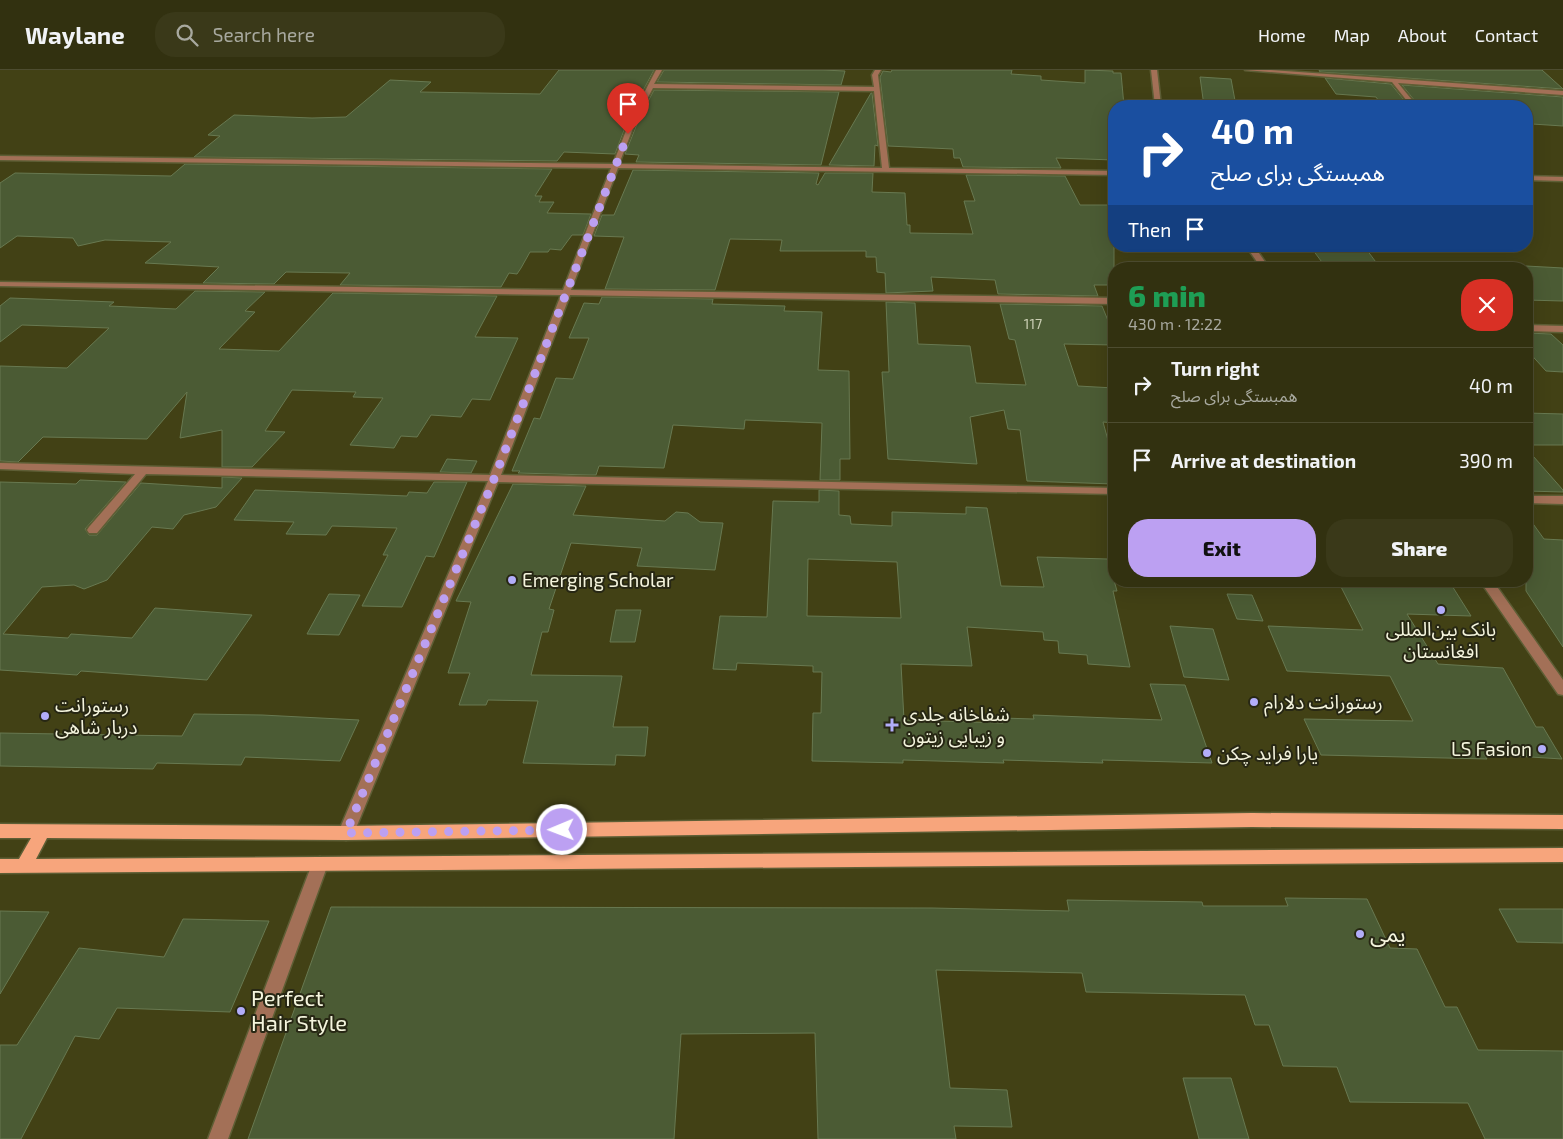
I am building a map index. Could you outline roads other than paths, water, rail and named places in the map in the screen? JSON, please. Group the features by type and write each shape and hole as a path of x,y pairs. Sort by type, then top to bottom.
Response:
{"main road":[{"path":"0,830 346,833 1252,820 1563,822"},
{"path":"23,866 43,831"},
{"path":"0,866 1563,855"}],"street":[{"path":"346,833 494,479 565,291 634,118 659,70"},
{"path":"878,70 875,75 876,89 886,171"},
{"path":"1154,70 1157,100"},
{"path":"1248,70 1563,93"},
{"path":"1393,80 1409,100"},
{"path":"650,86 876,89"},
{"path":"0,158 1108,173"},
{"path":"1533,178 1563,179"},
{"path":"0,284 270,289 565,291 1108,301"},
{"path":"1533,328 1563,329"},
{"path":"0,466 494,479 1108,491"},
{"path":"93,530 143,471"},
{"path":"1533,499 1563,500"},
{"path":"1490,587 1563,690"},
{"path":"218,1139 320,864"}],"place":[{"name":"Emerging Scholar","path":"512,580"},
{"name":"بانک بین‌المللی افغانستان","path":"1441,610"},
{"name":"رستورانت دلارام","path":"1254,702"},
{"name":"رستورانت دربار شاهی","path":"45,716"},
{"name":"شفاخانه جلدی و زیبایی زیتون","path":"892,725"},
{"name":"LS Fasion","path":"1542,749"},
{"name":"یارا فراید چکن","path":"1207,753"},
{"name":"یمی","path":"1360,934"},
{"name":"Perfect Hair Style","path":"241,1011"}]}
